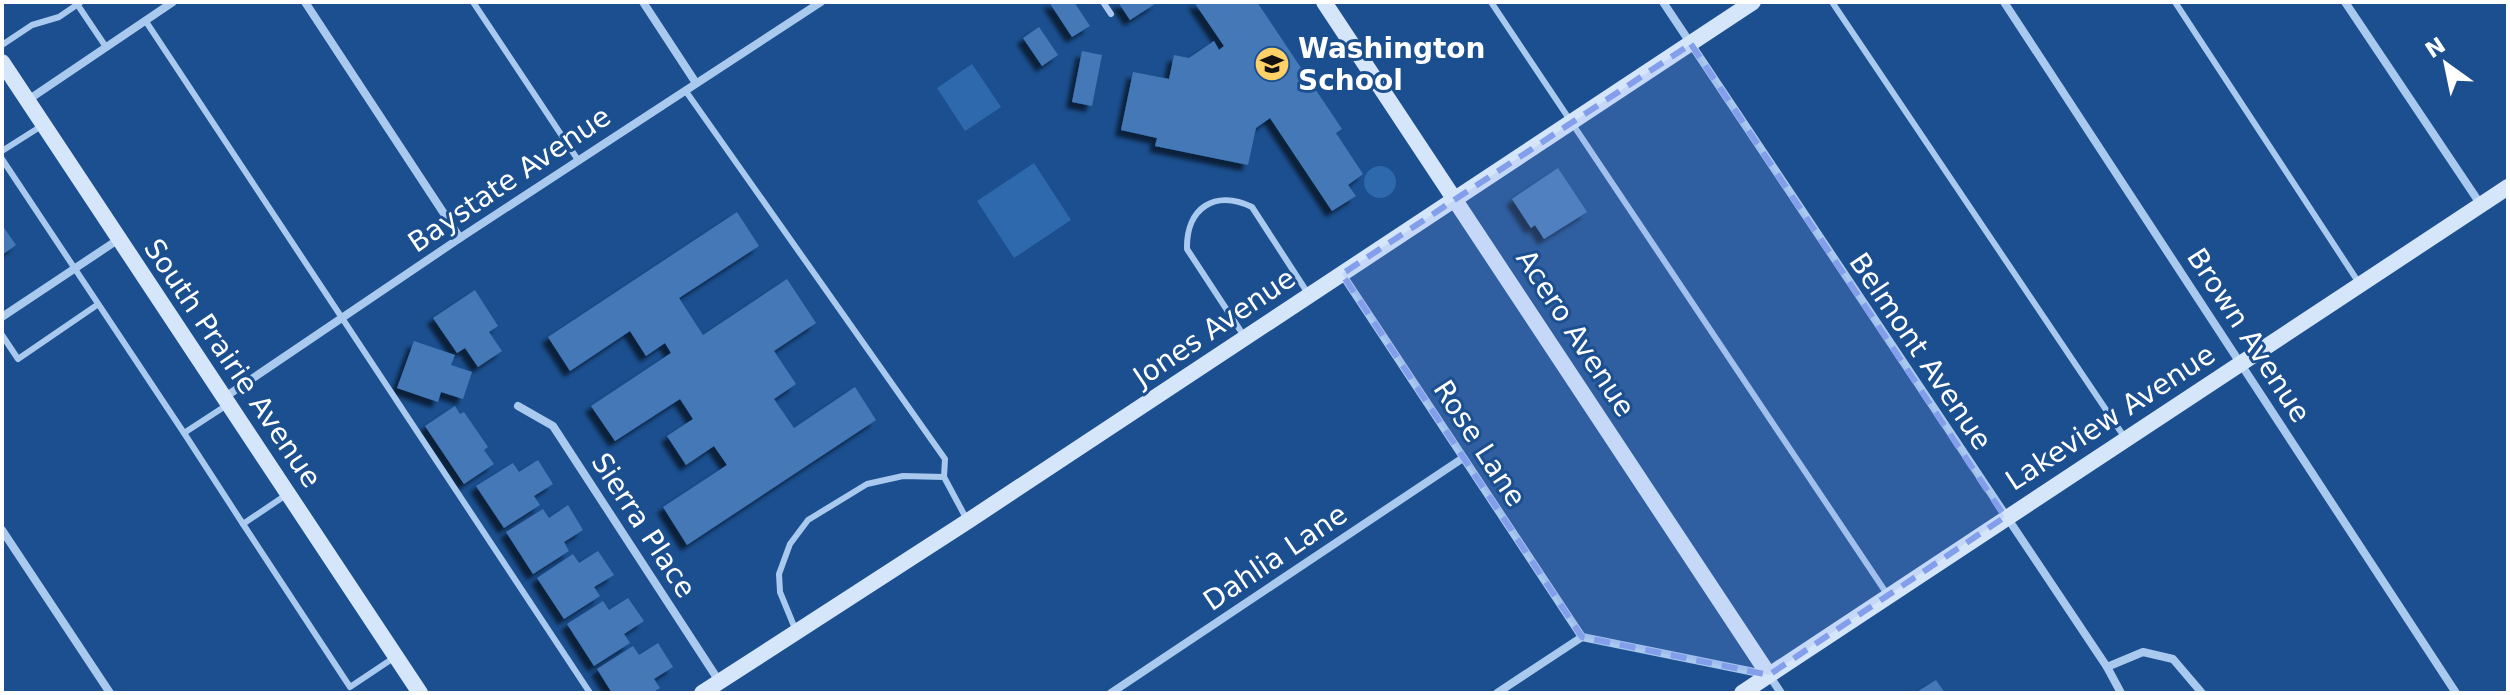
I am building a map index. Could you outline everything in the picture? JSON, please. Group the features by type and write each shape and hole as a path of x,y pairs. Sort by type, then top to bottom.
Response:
{"street":[{"path":"27,100 171,2"},
{"path":"305,2 460,238"},
{"path":"643,2 696,83"},
{"name":"Baystate Avenue","path":"227,400 460,238 809,5 821,2"},
{"name":"Acero Avenue","path":"1324,2 1781,693"},
{"name":"Belmont Avenue","path":"1663,2 2107,667 2121,693"},
{"name":"Jones Avenue","path":"702,693 968,521 1455,196 1753,2"},
{"name":"Brown Avenue","path":"2004,2 2456,693"},
{"path":"2345,2 2481,205"},
{"name":"South Prairie Avenue","path":"2,62 420,693"},
{"name":"Lakeview Avenue","path":"1742,693 2508,187"},
{"path":"2,317 119,239"},
{"name":"Rose Lane","path":"1342,274 1582,637"},
{"name":"Sierra Place","path":"518,406 553,426 720,681"},
{"name":"Dahlia Lane","path":"1111,693 1463,458"},
{"path":"2,530 110,693"},
{"path":"1497,693 1582,637 1769,675"},
{"path":"2107,667 2143,652 2173,659 2202,693"}],"lane":[{"path":"473,2 578,160"},
{"path":"1103,2 1111,14"},
{"path":"1491,2 1888,596"},
{"path":"1832,2 2125,438"},
{"path":"2175,2 2360,284"},
{"path":"2,45 32,25 59,17 79,3 106,47"},
{"path":"145,20 590,693"},
{"path":"685,90 945,459 944,477 968,521"},
{"path":"2,151 43,124"},
{"path":"2,159 350,687 396,656"},
{"path":"1246,338 1187,249 1191,221 1199,210 1211,202 1225,199 1252,207 1309,295"},
{"path":"2,335 18,359 97,305"},
{"path":"184,433 227,400"},
{"path":"796,632 780,592 779,574 790,544 808,520 867,484 903,476 944,477"},
{"path":"243,524 289,493"}],"highlighted area":[{"path":"1691,44 2005,517 1769,675 1582,637 1342,274"}],"shaded area":[{"path":"972,64 1001,107 965,131 937,88"},
{"path":"1034,163 1071,220 1014,258 977,201"},
{"path":"1380,166 1391,171 1396,182 1391,193 1380,198 1369,193 1364,182 1369,171"}],"building":[{"path":"1049,2 1074,2 1090,26 1072,37"},
{"path":"1118,2 1158,2 1130,20"},
{"path":"1194,2 1257,2 1342,129 1336,133 1363,174 1348,185 1356,196 1332,211 1270,118 1256,128 1248,165 1155,146 1157,138 1121,130 1133,72 1169,79 1174,55 1189,58 1214,41 1219,50 1224,46"},
{"path":"1039,27 1058,55 1042,66 1023,38"},
{"path":"1082,51 1102,55 1092,106 1072,102"},
{"path":"1558,168 1587,212 1544,239 1535,225 1531,228 1512,199"},
{"path":"737,212 759,246 679,298 703,335 787,279 816,323 774,351 796,384 774,399 794,428 855,387 876,420 687,545 663,507 727,465 714,446 686,465 667,436 693,419 680,399 615,441 591,406 671,353 665,343 646,356 630,331 570,371 548,337"},
{"path":"2,225 16,245 2,255"},
{"path":"475,290 498,326 489,332 502,351 478,367 465,348 457,353 433,318"},
{"path":"414,341 455,355 451,365 472,372 463,399 441,392 438,402 397,388"},
{"path":"455,406 460,414 464,412 488,447 484,450 494,464 464,484 425,426"},
{"path":"538,460 553,484 534,496 540,505 504,528 476,486 513,463 519,472"},
{"path":"568,505 583,530 564,542 569,551 533,574 506,532 543,509 549,518"},
{"path":"598,551 614,575 594,587 600,596 564,619 537,578 573,554 579,563"},
{"path":"628,598 644,621 624,634 630,643 594,666 567,624 603,601 609,610"},
{"path":"658,643 673,667 654,679 660,688 652,693 612,693 597,669 633,646 639,655"},
{"path":"1936,680 1945,693 1915,693"}],"place":[{"name":"Washington School","path":"1272,64"}]}
